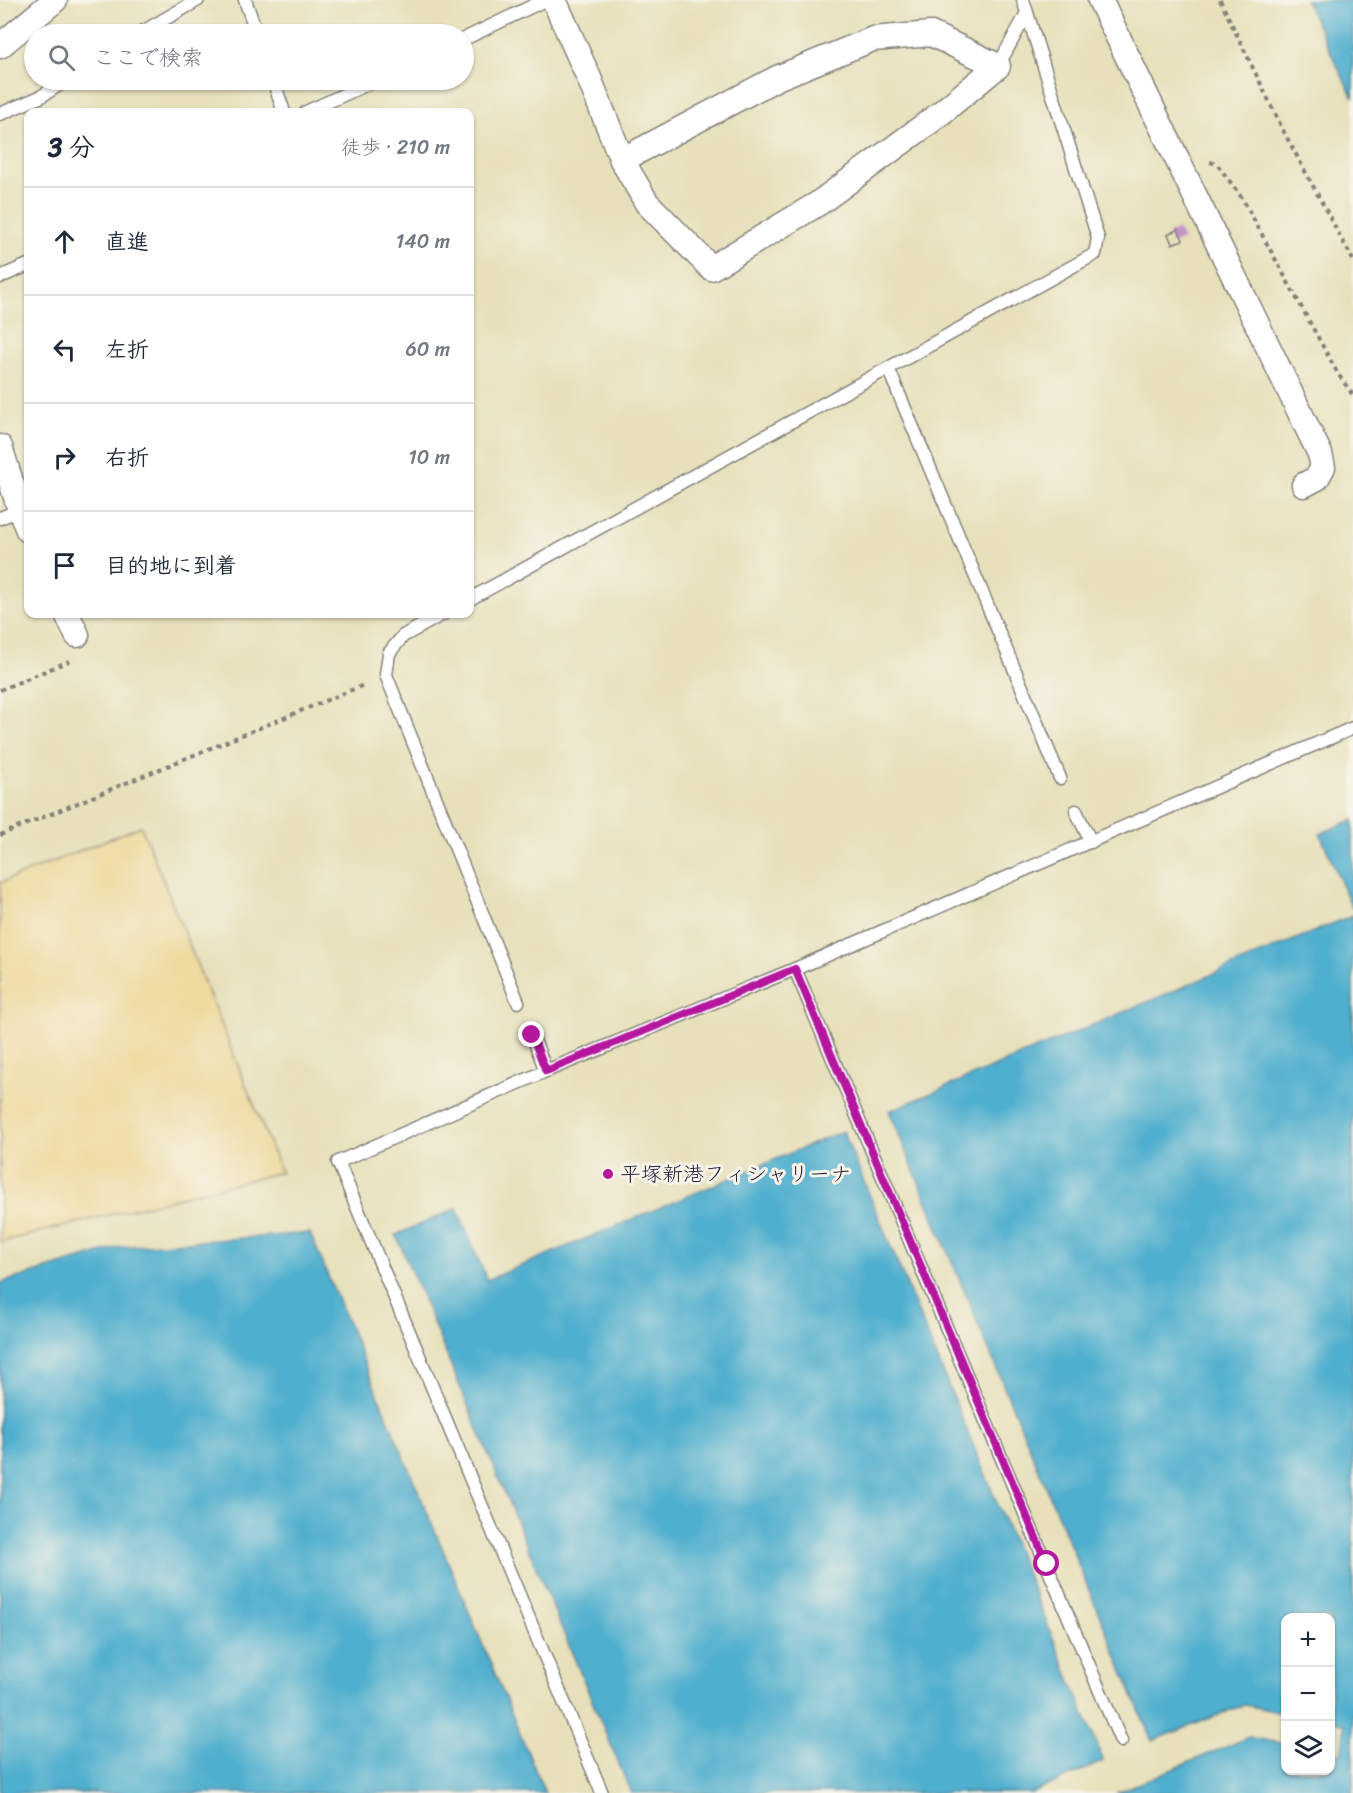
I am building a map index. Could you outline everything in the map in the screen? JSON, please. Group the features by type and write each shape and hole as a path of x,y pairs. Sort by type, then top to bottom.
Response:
{"street":[{"path":"26,24 55,0"},
{"path":"554,0 622,160 647,203 711,268 819,203 936,117 998,66 931,34 873,39 777,78 622,160"},
{"path":"1100,0 1320,454 1323,467 1317,478 1304,485"},
{"path":"0,46 24,26"},
{"path":"0,447 16,519"}],"lane":[{"path":"156,24 198,0"},
{"path":"245,0 253,24"},
{"path":"474,34 545,0"},
{"path":"998,66 1025,6"},
{"path":"474,597 1095,254 1098,238 1025,6"},
{"path":"0,114 51,90"},
{"path":"276,90 283,108"},
{"path":"315,108 354,90"},
{"path":"0,277 24,267"},
{"path":"888,368 1060,778"},
{"path":"436,618 403,636 389,653 386,675 519,1002"},
{"path":"602,1793 338,1162 546,1071 795,969 1353,728"},
{"path":"1076,811 1091,842"},
{"path":"795,969 1121,1741"},
{"path":"532,1035 546,1071"}],"path":[{"path":"1220,0 1285,134 1353,260"},
{"path":"1174,154 1217,164 1242,198 1332,364 1353,395"},
{"path":"0,690 76,658 72,624"},
{"path":"0,835 386,675"}],"sand":[{"path":"141,826 281,1172 0,1242 0,883"}],"water":[{"path":"1305,0 1353,0 1353,98"},
{"path":"1353,820 1353,910 1320,834"},
{"path":"1353,915 1353,1793 1116,1793 1249,1737 1281,1743 1281,1775 1335,1775 1335,1753 1341,1754 1345,1725 1335,1722 1335,1613 1281,1613 1281,1712 1244,1705 1152,1741 889,1111"},
{"path":"843,1131 1104,1761 1032,1793 631,1793 396,1235 457,1208 487,1280"},
{"path":"310,1233 545,1793 0,1793 0,1283 120,1247"}],"building":[{"path":"1178,229 1183,240 1172,244 1168,234"}],"place":[{"name":"平塚新港フィシャリーナ","path":"608,1174"}],"route":[{"path":"532,1035 546,1071 795,969 1047,1564"}]}
